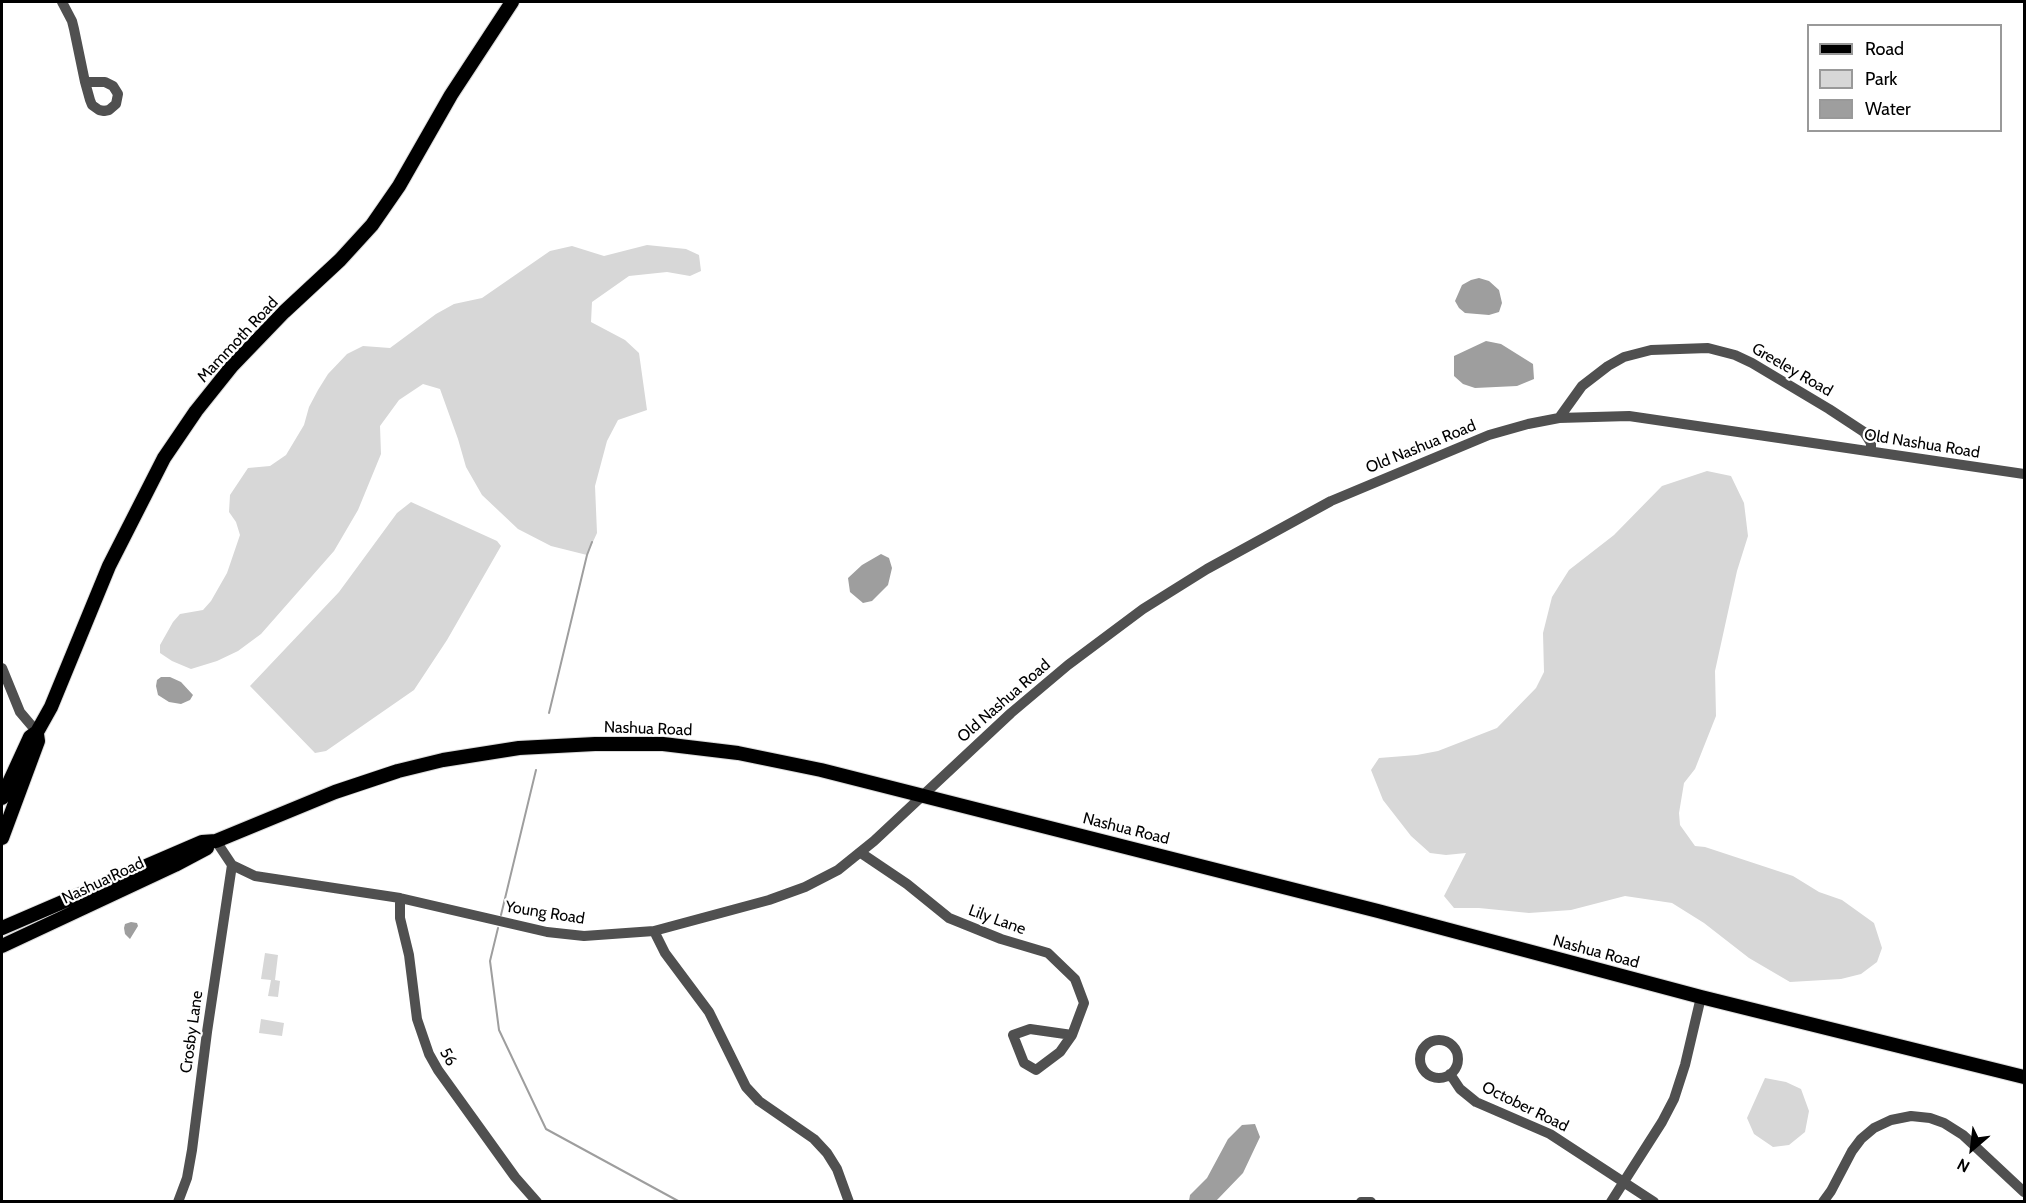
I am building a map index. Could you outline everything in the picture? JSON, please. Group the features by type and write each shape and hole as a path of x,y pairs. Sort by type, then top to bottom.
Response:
{"main road":[{"name":"Mammoth Road","path":"2,798 30,737 37,732 60,687 109,566 165,458 196,411 232,366 284,312 340,260 372,225 399,186 451,95 512,2"},
{"name":"Mammoth Road","path":"2,838 38,741 37,732"},
{"name":"Nashua Road","path":"2,928 202,842 216,840 335,792 399,771 443,760 538,747 644,744 720,750 821,770 1378,911 1701,997 2025,1077"},
{"name":"Nashua Road","path":"2,946 176,865 205,850 216,840"}],"street":[{"path":"62,2 72,21 86,82"},
{"name":"Greeley Road","path":"1560,418 1582,386 1624,357 1651,350 1708,348 1735,355 1752,363 1829,409 1864,432 1871,443 1871,451"},
{"name":"Old Nashua Road","path":"922,795 994,728 1068,665 1143,609 1207,569 1331,501 1489,435 1560,418 1629,416 2025,474"},
{"path":"2,668 20,712 37,732"},
{"name":"Young Road","path":"232,865 255,876 400,898 528,928 565,934 603,936 654,931 805,887 838,870 861,853 922,795"},
{"path":"216,840 232,865"},
{"name":"Lily Lane","path":"861,853 908,884 949,918 1001,939 1048,953 1075,980 1084,1003 1072,1035 1060,1052 1036,1070 1024,1063 1013,1035 1030,1029 1072,1035"},
{"name":"Crosby Lane","path":"178,1202 187,1178 192,1150 232,865"},
{"name":"56","path":"400,898 400,918 409,955 417,1019 429,1054 515,1177 537,1202"},
{"path":"654,931 664,953 709,1012 746,1088 759,1101 814,1139 827,1153 837,1169 849,1202"},
{"path":"1611,1202 1674,1099 1685,1065 1701,997"},
{"name":"October Road","path":"1450,1074 1460,1089 1476,1102 1550,1134 1654,1202"},
{"path":"1823,1202 1852,1150 1861,1139 1874,1128 1891,1120 1911,1116 1930,1118 1944,1123 1962,1135 2025,1192"},
{"path":"1361,1202 1371,1202"}],"green space":[{"path":"647,245 686,249 699,255 701,271 690,276 667,272 629,276 592,302 591,322 625,340 639,353 647,410 618,420 607,441 595,486 597,533 587,555 551,546 518,529 482,495 466,467 440,389 423,384 399,400 380,426 381,454 358,510 334,551 261,634 238,651 217,661 191,669 160,653 160,645 173,622 180,614 203,610 211,601 227,573 240,535 236,522 229,512 230,495 248,468 270,466 286,455 304,425 309,407 318,390 328,374 347,354 363,346 390,348 436,314 454,304 482,298 550,251 572,246 604,256"},
{"path":"1707,471 1731,476 1744,503 1748,536 1737,571 1715,671 1716,716 1695,769 1684,783 1679,813 1680,825 1695,846 1705,847 1793,876 1819,892 1842,900 1874,923 1882,948 1877,962 1861,974 1841,979 1790,982 1749,958 1704,923 1672,903 1625,896 1571,910 1529,913 1454,908 1444,896 1466,853 1446,855 1430,853 1411,836 1383,800 1371,770 1379,758 1438,751 1497,728 1536,688 1544,672 1543,633 1552,597 1569,570 1614,535 1662,486"},
{"path":"411,502 497,541 501,546 447,640 414,690 326,751 315,753 250,686 339,592 397,513"},
{"path":"265,953 278,955 275,980 280,981 278,997 268,996 271,980 261,979"},
{"path":"261,1019 284,1023 282,1036 259,1033"},
{"path":"1765,1078 1786,1082 1801,1089 1809,1111 1805,1132 1789,1145 1773,1147 1754,1134 1747,1118"}],"water":[{"path":"1479,278 1489,281 1499,290 1502,303 1499,312 1489,315 1465,313 1459,308 1455,301 1462,285"},
{"path":"1486,341 1501,344 1533,364 1534,379 1517,386 1475,388 1463,384 1454,376 1454,356"},
{"path":"881,554 889,558 892,568 888,585 872,601 863,603 850,592 848,578 862,565"},
{"path":"161,677 170,677 181,682 193,695 190,700 181,704 169,702 158,695 157,680"},
{"path":"137,923 138,926 130,939 125,934 124,928 125,924"},
{"path":"1255,1124 1260,1137 1243,1173 1216,1201 1189,1201 1190,1195 1207,1178 1228,1139 1242,1125"}],"waterway":[{"path":"549,713 592,542"},
{"path":"501,915 536,770"},
{"path":"498,928 490,961 499,1030 546,1129 680,1202"}]}
